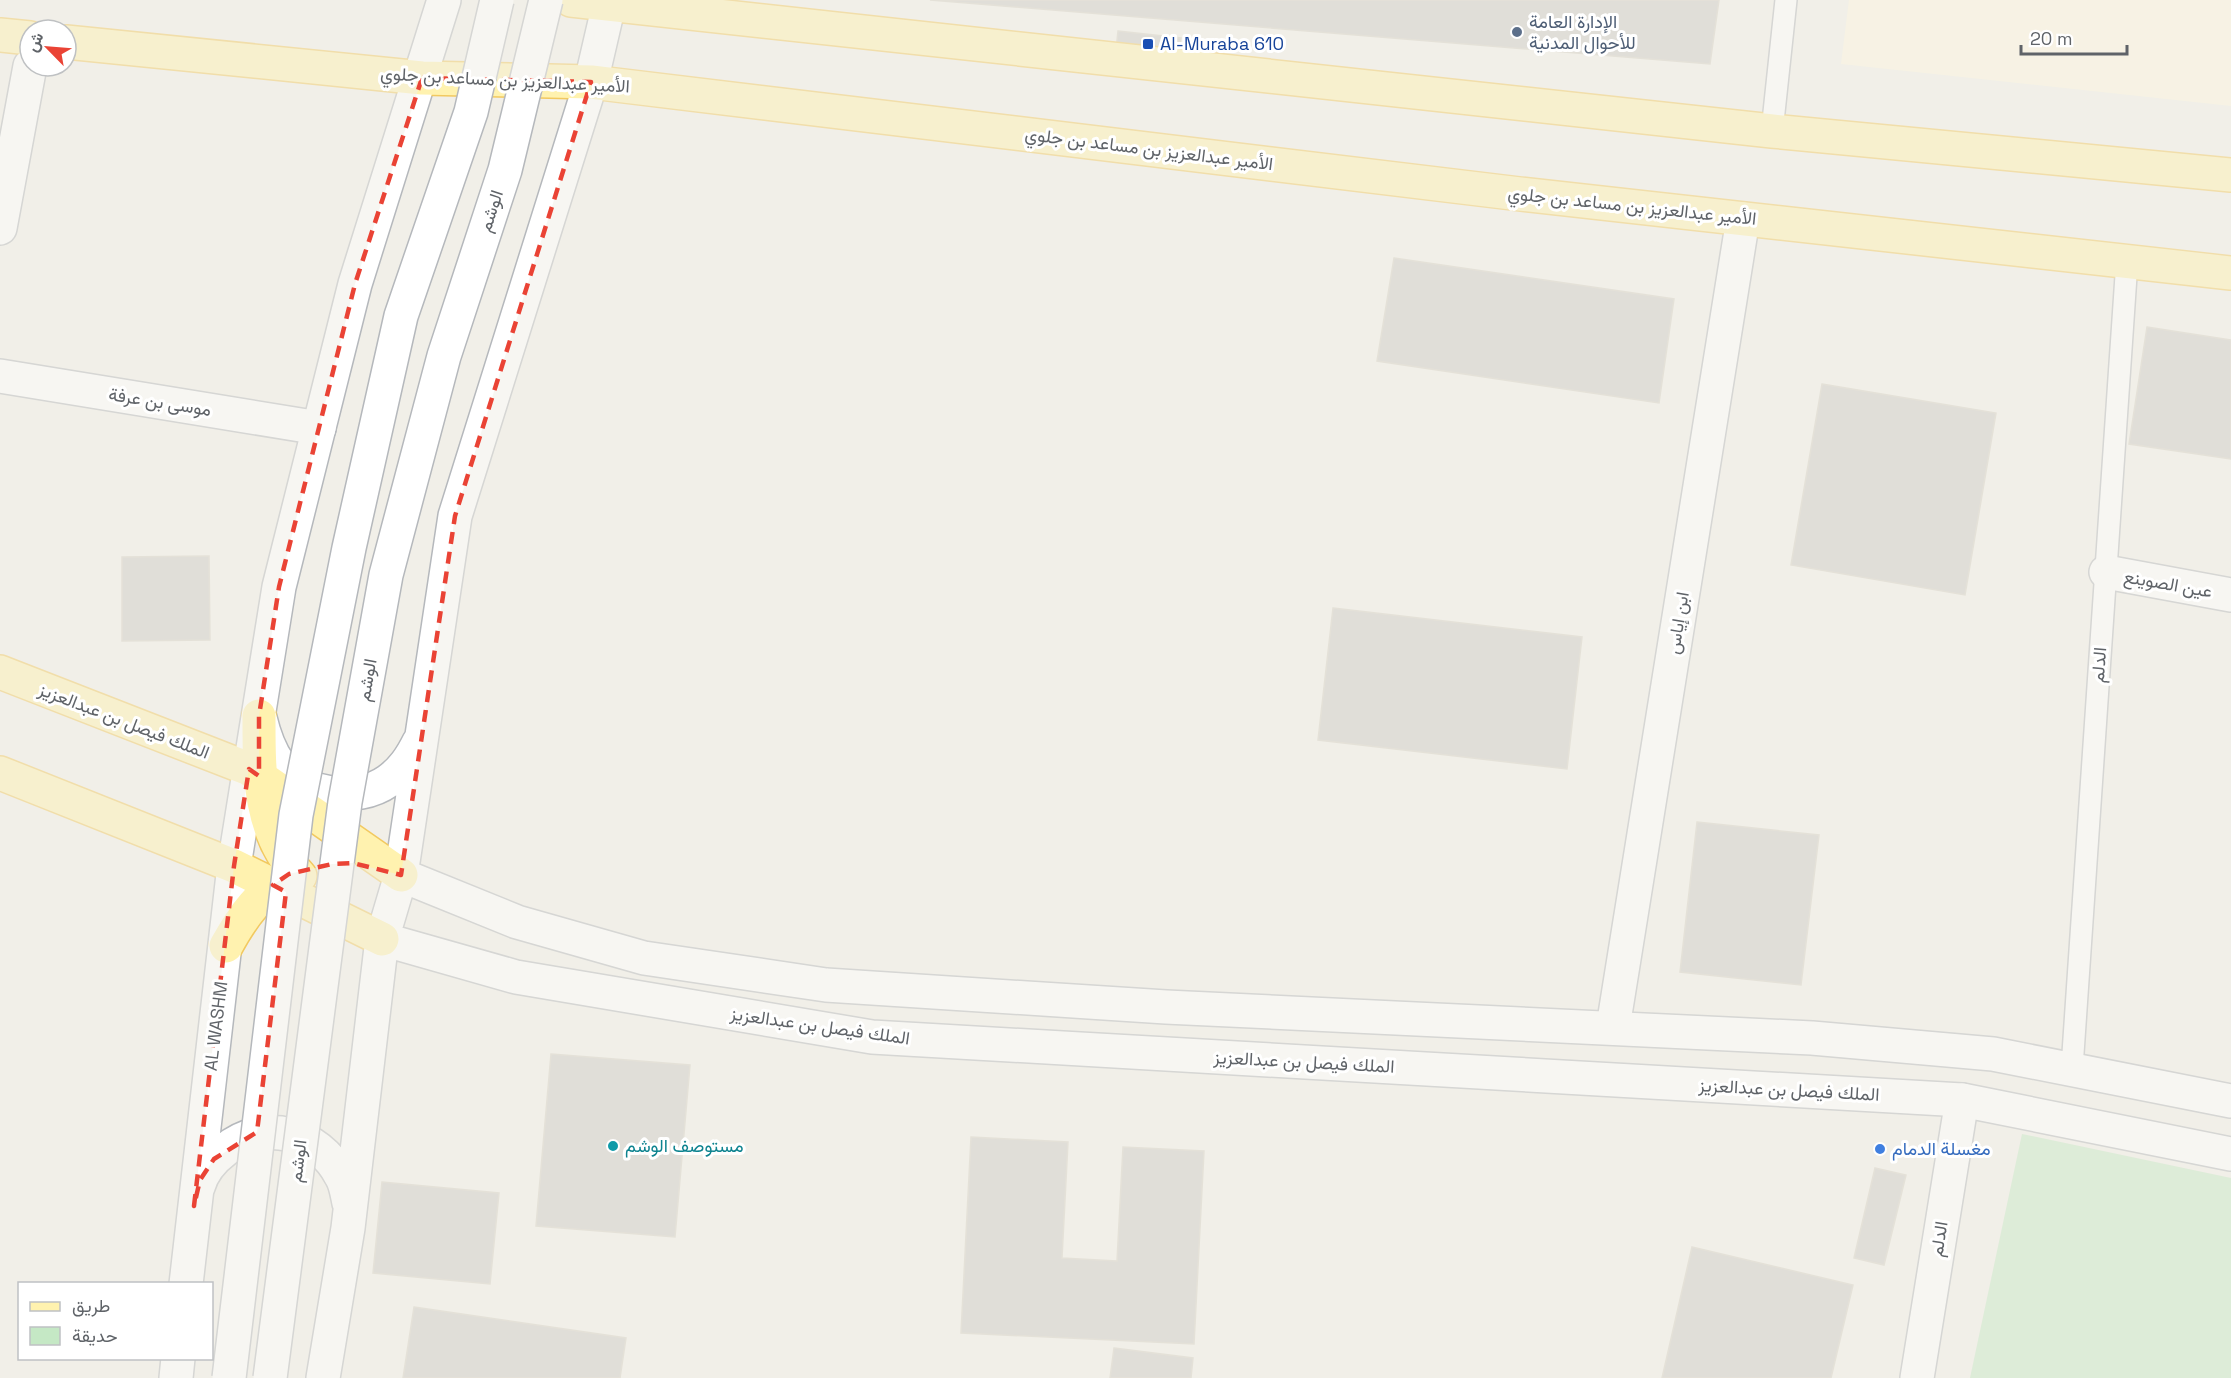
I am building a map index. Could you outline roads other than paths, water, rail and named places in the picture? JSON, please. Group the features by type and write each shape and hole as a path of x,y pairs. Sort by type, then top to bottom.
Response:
{"main road":[{"path":"572,0 1772,131 2231,175"},
{"path":"0,35 18,37"},
{"name":"الأمير عبدالعزيز بن مساعد بن جلوي","path":"78,43 422,78 591,82 1743,219 2231,273"},
{"name":"الملك فيصل بن عبدالعزيز","path":"0,672 254,773 401,875"},
{"path":"259,716 254,773 275,836 285,879"},
{"path":"0,773 234,867 285,879 382,939"},
{"path":"226,946 251,905 285,879 332,864 353,863 401,875"}],"street":[{"path":"422,738 408,764 386,782 359,793 330,793 303,784 280,766 266,741 259,716 279,587 355,284 422,78 444,0"},
{"path":"229,1378 296,815 349,548 401,316 471,112 497,0"},
{"name":"الوشم","path":"270,1378 345,802 386,575 444,356 505,170 546,0"},
{"path":"323,1378 348,1228 382,939 401,875 455,516 591,82 610,3"},
{"path":"0,228 28,78"},
{"name":"ابن إياس","path":"1613,1027 1743,219"},
{"name":"موسى بن عرفة","path":"0,376 319,428"},
{"name":"عين الصوينع","path":"2106,572 2231,595"},
{"name":"AL WASHM","path":"186,1282 234,867 254,773"},
{"path":"401,875 517,922 644,958 826,985 1166,1007 1812,1038 1970,1052 2072,1068 2231,1101"},
{"name":"الملك فيصل بن عبدالعزيز","path":"382,939 516,977 872,1037 1962,1100 2231,1154"},
{"name":"الدلم","path":"1917,1378 1962,1100"},
{"path":"194,1206 200,1180 214,1159 234,1142 257,1132 283,1133 308,1141 328,1156 342,1178 349,1203 348,1228"},
{"path":"176,1378 178,1360"}],"lane":[{"path":"1772,131 1786,0"},
{"name":"الدلم","path":"2072,1068 2127,261"}],"place":[{"name":"الإدارة العامة للأحوال المدنية","path":"1517,32"},
{"name":"Al-Muraba 610","path":"1148,44"},
{"name":"مستوصف الوشم","path":"613,1146"},
{"name":"مغسلة الدمام","path":"1880,1149"}]}
